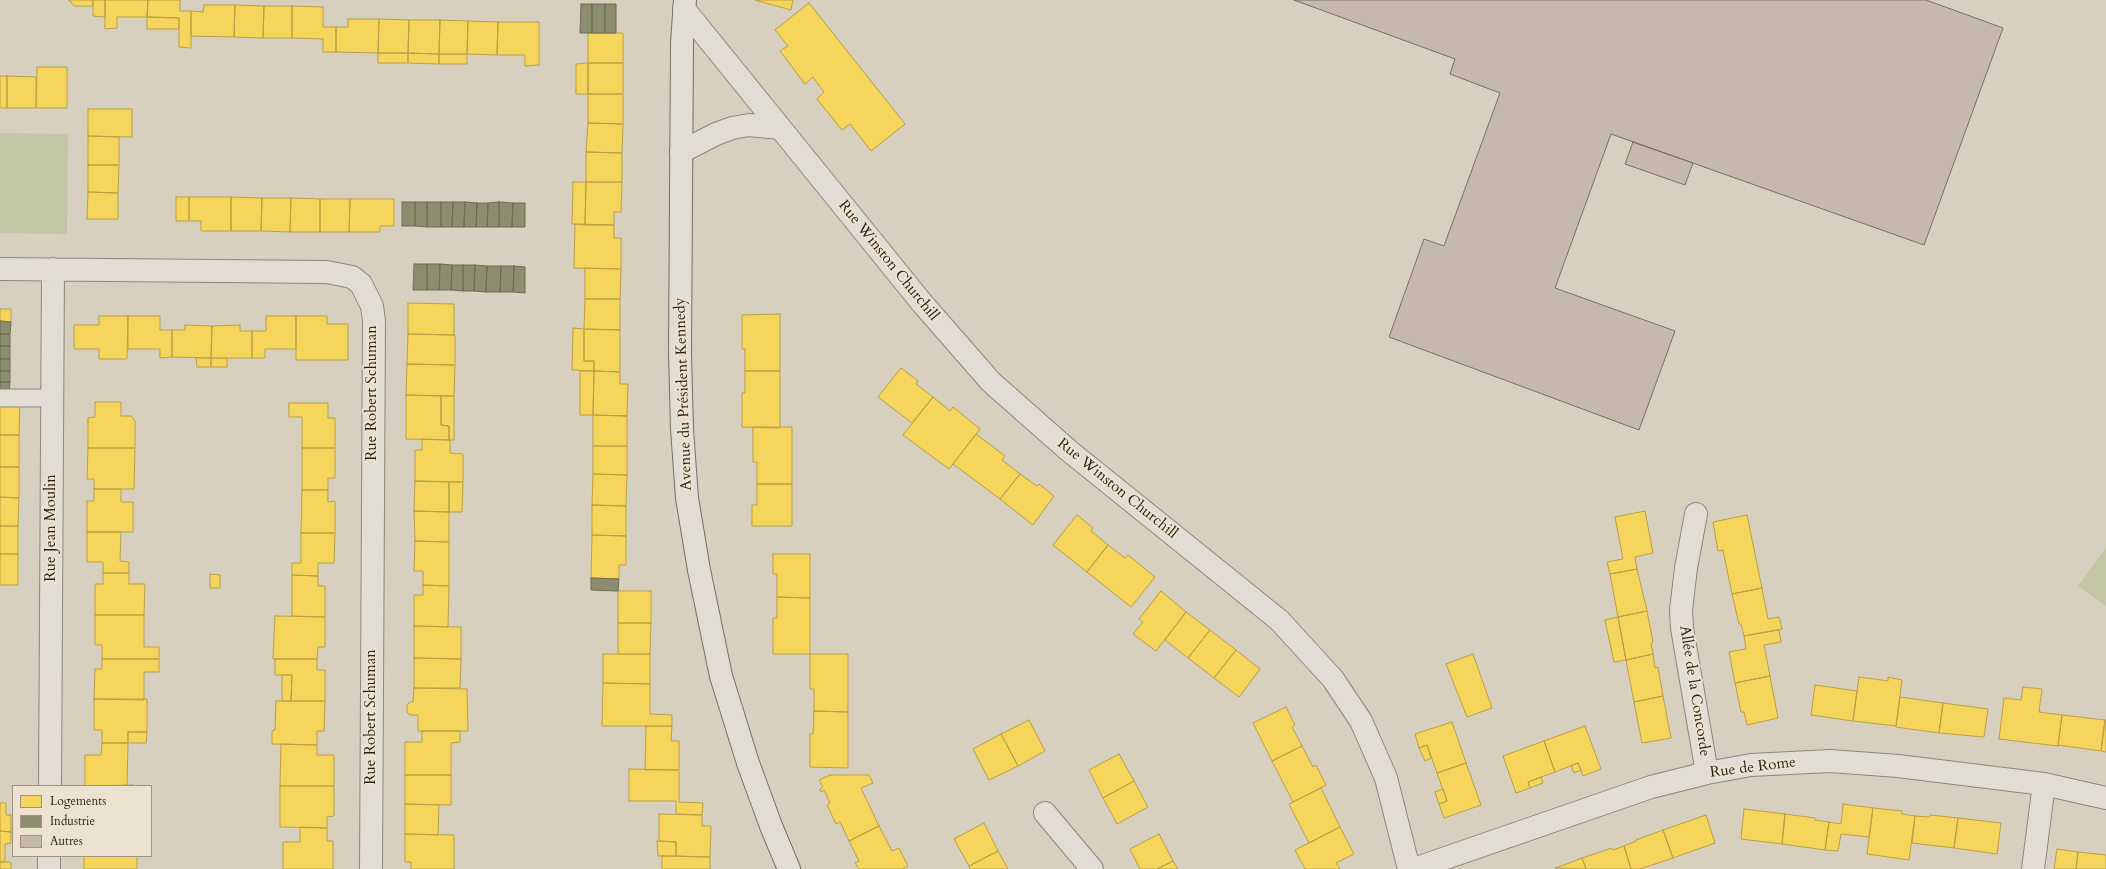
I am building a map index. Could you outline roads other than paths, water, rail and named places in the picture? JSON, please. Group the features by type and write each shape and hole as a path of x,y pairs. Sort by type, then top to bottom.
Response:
{"street":[{"name":"Rue Winston Churchill","path":"684,4 780,128 931,314 991,382 1068,450 1278,620 1333,679 1361,721 1386,778 1409,869"},
{"name":"Avenue du Président Kennedy","path":"684,4 681,152 680,389 683,457 689,512 704,599 721,676 750,770 789,869"},
{"path":"681,152 716,134 732,128 749,125 780,128"},
{"name":"Rue Robert Schuman","path":"0,269 327,272 352,276 361,284 372,306 374,321 371,869"},
{"name":"Rue Jean Moulin","path":"50,785 54,269"},
{"name":"Allée de la Concorde","path":"1696,514 1686,568 1682,628 1707,773"},
{"name":"Rue de Rome","path":"1414,869 1651,786 1707,773 1751,765 1830,761 1898,766 2044,784 2106,798"},
{"path":"2033,869 2044,784"},
{"path":"1045,813 1092,869"},
{"path":"49,857 49,869"}],"lane":[{"path":"0,398 53,398"}]}
